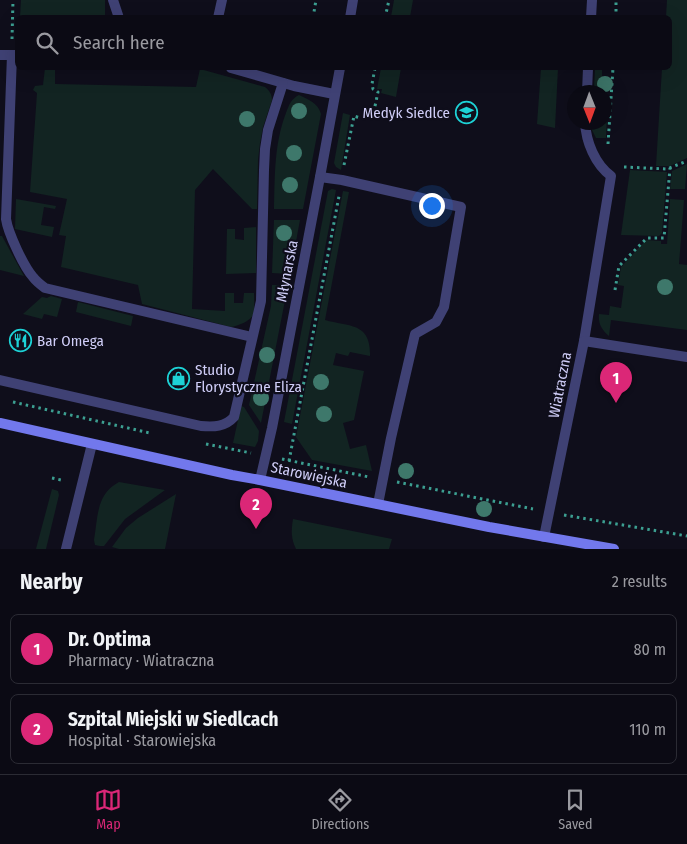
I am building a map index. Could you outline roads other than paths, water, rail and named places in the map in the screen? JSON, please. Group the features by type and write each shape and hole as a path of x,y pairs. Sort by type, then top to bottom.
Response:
{"main road":[{"name":"Starowiejska","path":"0,422 232,475 490,528 614,549"}],"street":[{"path":"113,0 118,15"},
{"path":"219,15 222,0"},
{"path":"350,15 353,0"},
{"path":"591,15 592,0"},
{"path":"0,55 15,55 6,219 22,260 32,277 45,288 252,337"},
{"path":"238,70 294,86 334,94"},
{"name":"Młynarska","path":"260,480 272,428 340,70"},
{"path":"587,85 588,70"},
{"path":"0,380 201,426 214,427 225,424 234,417 261,301 265,149 268,130 283,83"},
{"path":"584,341 611,176 604,170 594,155 586,130"},
{"path":"320,177 342,180 461,207 444,308 436,322 415,334 378,504"},
{"name":"Wiatraczna","path":"544,537 584,341 687,357"},
{"path":"66,549 92,444"}],"place":[{"name":"Medyk Siedlce","path":"466,113"},
{"name":"Bar Omega","path":"21,341"},
{"name":"Studio Florystyczne Eliza","path":"179,379"},
{"name":"Dr. Optima","path":"616,403"},
{"name":"Szpital Miejski w Siedlcach","path":"256,529"}]}
